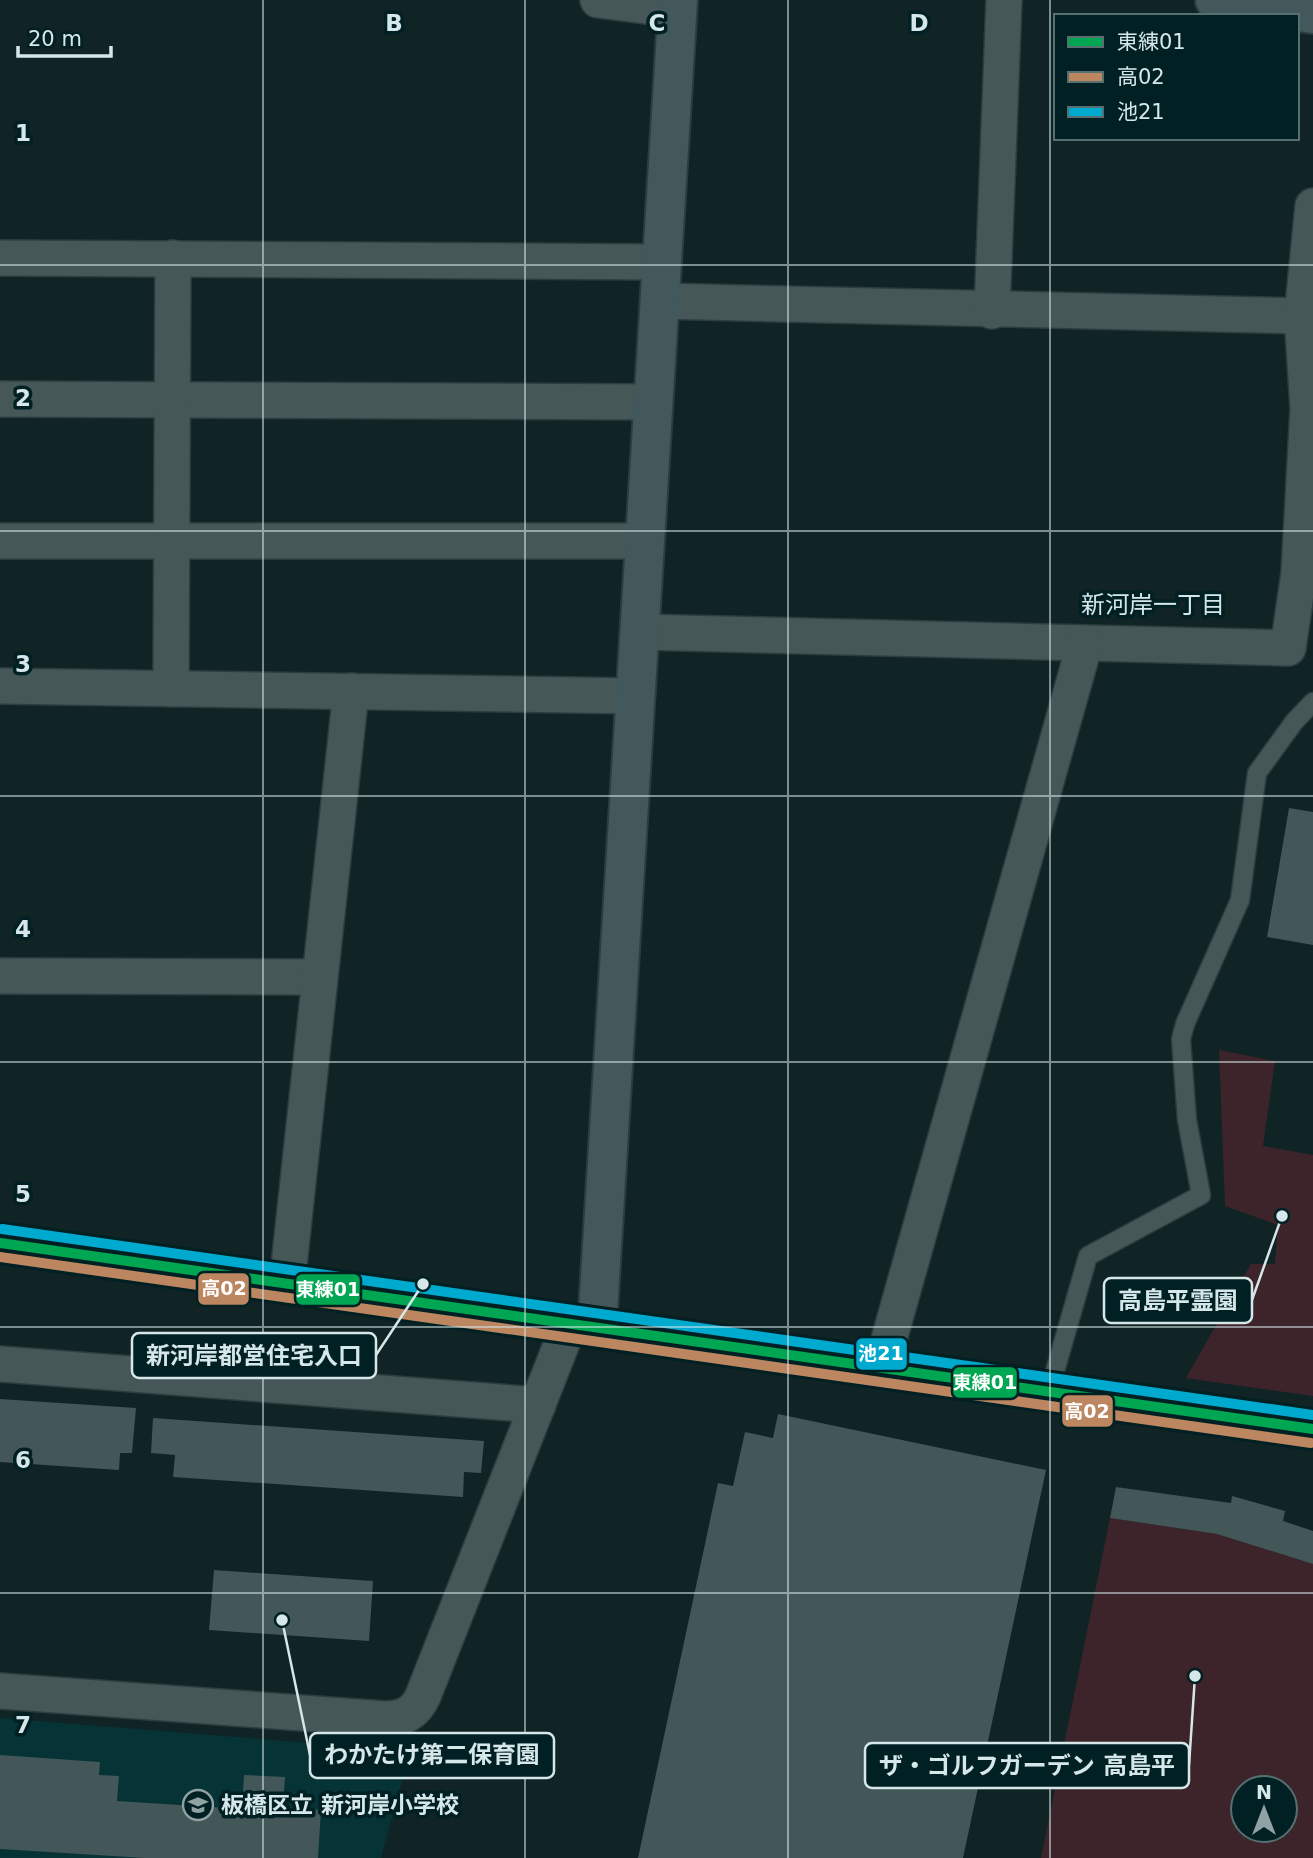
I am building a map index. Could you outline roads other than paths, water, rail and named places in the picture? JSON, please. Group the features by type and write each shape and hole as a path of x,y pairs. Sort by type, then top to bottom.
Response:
{"street":[{"path":"0,1691 385,1719 398,1719 410,1714 423,1696 538,1405 583,1327 636,696 678,5 598,0"},
{"path":"992,311 1004,0"},
{"path":"1215,0 1313,14"},
{"path":"640,632 1289,648 1299,573 1308,408 1301,316 1313,206"},
{"path":"0,258 662,262"},
{"path":"171,689 173,258"},
{"path":"660,301 992,311 1301,316"},
{"path":"0,399 653,402"},
{"path":"0,541 644,541"},
{"path":"881,1368 1085,643"},
{"path":"0,686 636,696"},
{"path":"287,1284 351,691"},
{"path":"0,976 319,977"},
{"path":"0,1243 1313,1429"},
{"path":"0,1364 538,1405"}],"lane":[{"path":"1049,1392 1088,1256 1201,1195 1187,1120 1181,1039 1185,1024 1240,900 1257,774 1294,722 1313,702"}],"place":[{"name":"高島平霊園","path":"1282,1216"},
{"name":"新河岸都営住宅入口","path":"423,1284"},
{"name":"わかたけ第二保育園","path":"282,1620"},
{"name":"ザ・ゴルフガーデン 高島平","path":"1195,1676"},
{"name":"板橋区立 新河岸小学校","path":"198,1805"}],"district":[{"name":"新河岸一丁目","path":"1153,605"}]}
